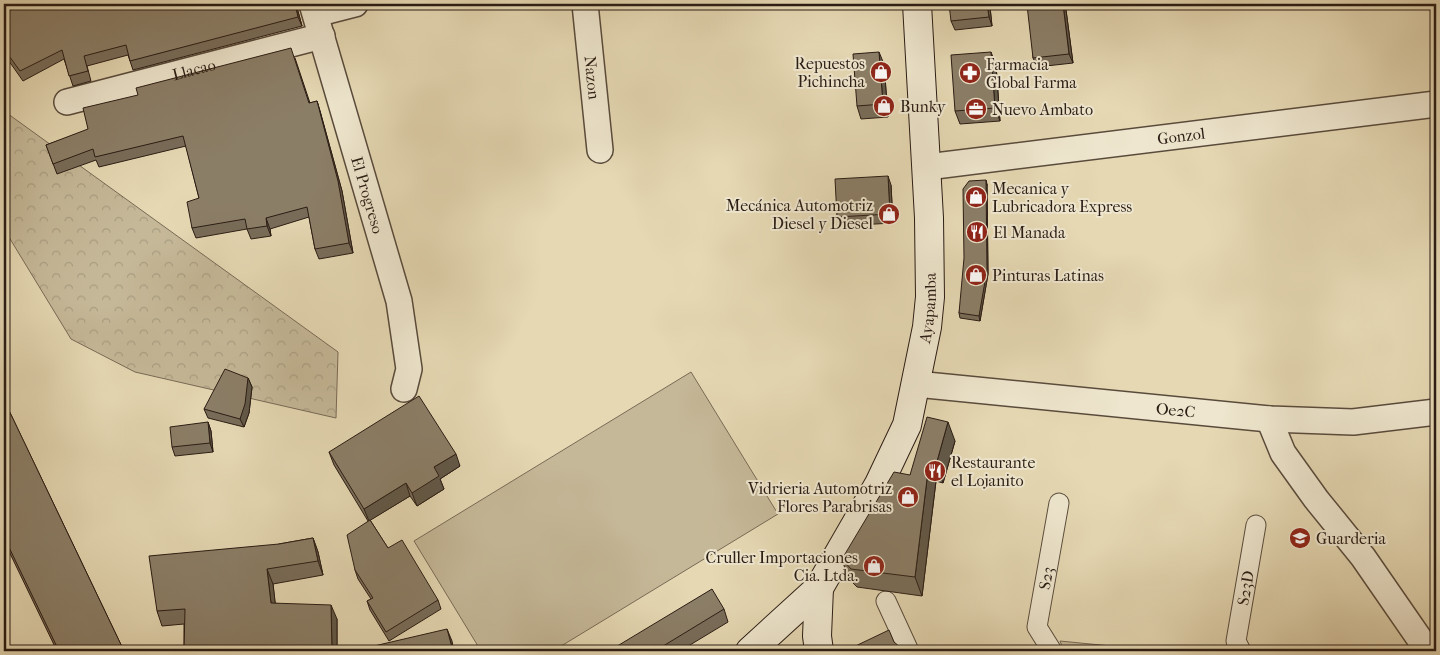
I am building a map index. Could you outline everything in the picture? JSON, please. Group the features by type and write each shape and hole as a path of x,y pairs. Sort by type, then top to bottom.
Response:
{"main road":[{"name":"Ayapamba","path":"750,651 819,588 894,456 907,425 927,327 930,297 926,167 917,4"},
{"name":"Ayapamba","path":"819,588 817,636 819,651"}],"street":[{"name":"Llacao","path":"66,102 355,4"},
{"name":"Nazon","path":"585,4 600,150"},
{"name":"El Progreso","path":"316,18 399,301 408,369 404,389"},
{"name":"Gonzol","path":"926,167 1436,104"},
{"name":"Oe2C","path":"916,384 1269,419 1353,422 1436,412"},
{"path":"1269,419 1283,452 1316,499 1363,557 1428,651"},
{"name":"S23","path":"1052,651 1037,627 1059,503"},
{"name":"S23D","path":"1242,651 1236,641 1256,525"},
{"path":"886,601 909,651"}],"green space":[{"path":"4,111 338,352 336,418 135,372 71,339 4,229"},
{"path":"691,372 778,514 553,651 481,651 414,541"},
{"path":"1060,641 1162,651 1064,651"}],"building":[{"path":"18,4 295,4 298,17 130,61 126,45 84,56 88,71 69,76 62,50 20,71 4,49 4,9 11,10 17,7"},
{"path":"949,4 987,4 989,17 951,21"},
{"path":"1063,4 1069,54 1033,58 1027,5"},
{"path":"291,48 309,103 317,101 338,181 349,243 315,249 307,207 266,218 267,226 247,229 245,219 192,228 187,202 199,198 183,136 95,157 93,149 53,164 46,145 88,129 83,108 138,95 136,88"},
{"path":"879,52 883,104 857,106 853,54"},
{"path":"991,52 995,108 955,111 951,55"},
{"path":"888,176 890,214 837,217 835,179"},
{"path":"986,180 987,270 979,316 959,313 964,258 963,189 969,181"},
{"path":"225,369 248,378 245,404 240,419 204,409"},
{"path":"419,396 456,454 434,467 439,476 412,493 406,483 364,509 329,452"},
{"path":"4,400 124,651 59,651 4,537"},
{"path":"927,417 948,422 936,465 929,463 915,577 851,569 842,559 894,472 910,475"},
{"path":"208,422 210,443 172,447 170,427"},
{"path":"370,520 388,548 402,540 438,600 386,632 367,601 373,598 355,570 347,535"},
{"path":"313,538 318,561 267,569 271,603 331,605 332,651 184,651 185,609 157,611 149,556 279,544"},
{"path":"712,589 724,609 655,651 609,651"},
{"path":"447,629 453,651 375,651 374,646"},
{"path":"889,630 894,642 903,651 845,651"}],"place":[{"name":"Repuestos Pichincha","path":"881,72"},
{"name":"Farmacia Global Farma","path":"970,73"},
{"name":"Bunky","path":"884,106"},
{"name":"Nuevo Ambato","path":"976,109"},
{"name":"Mecanica y Lubricadora Express","path":"976,197"},
{"name":"Mecánica Automotriz Diesel y Diesel","path":"889,214"},
{"name":"El Manada","path":"977,232"},
{"name":"Pinturas Latinas","path":"976,275"},
{"name":"Restaurante el Lojanito","path":"935,471"},
{"name":"Vidrieria Automotriz Flores Parabrisas","path":"908,497"},
{"name":"Guarderia","path":"1300,538"},
{"name":"Cruller Importaciones Cia. Ltda.","path":"874,566"}]}
